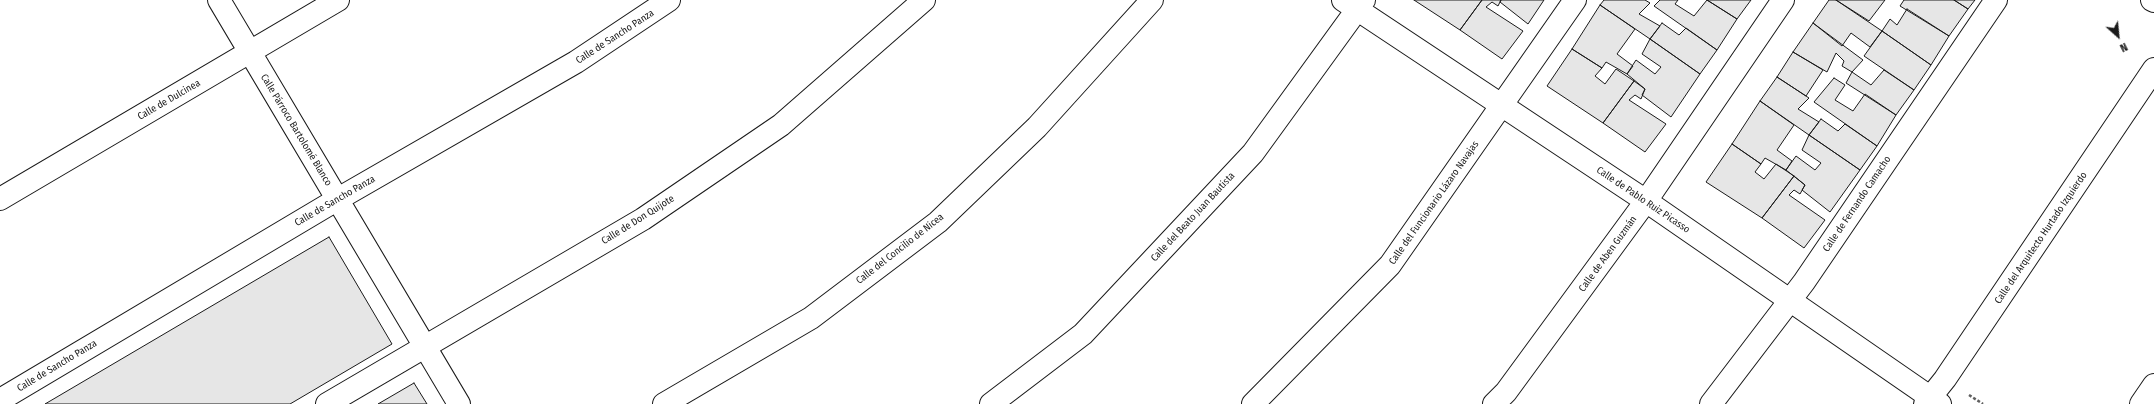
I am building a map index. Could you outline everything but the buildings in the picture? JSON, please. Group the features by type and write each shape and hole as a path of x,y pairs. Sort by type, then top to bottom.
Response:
{"street":[{"name":"Calle Párroco Bartolomé Blanco","path":"219,0 459,404"},
{"name":"Calle de Dulcinea","path":"0,199 338,0"},
{"name":"Calle de Sancho Panza","path":"0,400 338,199 576,62 670,0"},
{"name":"Calle de Don Quijote","path":"327,404 643,219 782,125 924,0"},
{"name":"Calle del Concilio de Nicea","path":"664,404 811,318 938,222 1037,127 1152,0"},
{"name":"Calle del Funcionario Lázaro Navajas","path":"1253,404 1390,265 1503,106 1575,0"},
{"name":"Calle de Aben Guzmán","path":"1494,404 1506,392 1646,201 1783,0"},
{"name":"Calle de Fernando Camacho","path":"1711,404 1790,301 1996,0"},
{"name":"Calle de Pablo Ruiz Picasso","path":"1355,3 1503,106 1646,201 1932,402"},
{"name":"Calle del Beato Juan Bautista","path":"991,404 1083,334 1253,153 1355,3"},
{"name":"Calle del Arquitecto Hurtado Izquierdo","path":"1932,402 1945,379 2154,69"},
{"path":"2141,404 2154,385"}]}
